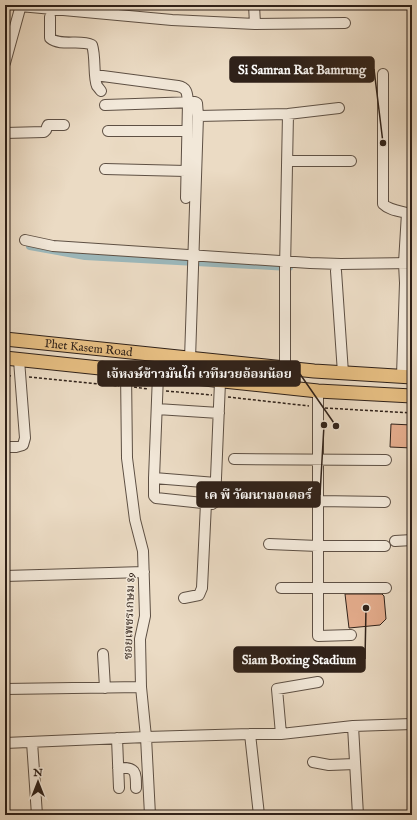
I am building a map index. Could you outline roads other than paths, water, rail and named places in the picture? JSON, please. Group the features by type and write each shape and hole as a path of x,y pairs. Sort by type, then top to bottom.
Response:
{"main road":[{"name":"Phet Kasem Road","path":"5,339 285,368 407,377"},
{"name":"Phet Kasem Road","path":"5,358 220,382 318,391 412,396"},
{"path":"370,375 370,394"}],"street":[{"path":"254,5 255,24"},
{"path":"5,63 20,6 156,18 255,24 345,23"},
{"path":"50,17 50,38 54,41 92,45 97,87 101,91"},
{"path":"383,74 383,204 390,209 410,213 405,283 407,377"},
{"path":"95,75 182,86 185,89 187,92 188,102 186,198"},
{"path":"105,105 197,103 198,116 190,359"},
{"path":"198,116 288,114 339,108"},
{"path":"285,368 285,264 288,114"},
{"path":"5,133 44,132 48,125 64,125"},
{"path":"108,131 187,131"},
{"path":"287,161 351,161"},
{"path":"105,169 186,170"},
{"path":"25,240 53,246 194,258 285,264 406,266"},
{"path":"336,271 343,373"},
{"path":"5,446 16,447 23,445 25,438 19,360"},
{"name":"ซอยเพชรเกษม 89","path":"126,371 127,458 135,520 143,551 145,616 140,639 141,687 146,737 150,815"},
{"path":"158,375 154,478 154,495 156,498 212,504 215,502 220,382"},
{"path":"318,391 318,636 351,635"},
{"path":"157,409 219,413"},
{"path":"234,459 386,460"},
{"path":"154,478 216,483"},
{"path":"318,501 385,502"},
{"path":"184,598 199,595 202,588 206,503"},
{"path":"396,542 412,540"},
{"path":"269,544 385,546"},
{"path":"5,576 144,572"},
{"path":"281,588 386,588"},
{"path":"103,654 105,688"},
{"path":"282,734 277,689 318,682"},
{"path":"5,689 141,687"},
{"path":"5,743 146,737 282,734 353,726 412,724"},
{"path":"353,726 358,815"},
{"path":"250,734 259,815"},
{"path":"117,738 119,788"},
{"path":"32,742 37,815"},
{"path":"313,762 329,765 355,764"},
{"path":"118,768 131,768 135,771 136,788"}],"waterway":[{"path":"30,246 85,256 289,267"}],"place":[{"name":"Si Samran Rat Bamrung","path":"383,143"},
{"name":"เค พี วัฒนามอเตอร์","path":"324,425"},
{"name":"เจ้หงษ์ข้าวมันไก่ เวทีมวยอ้อมน้อย","path":"336,426"},
{"name":"Siam Boxing Stadium","path":"366,608"}]}
